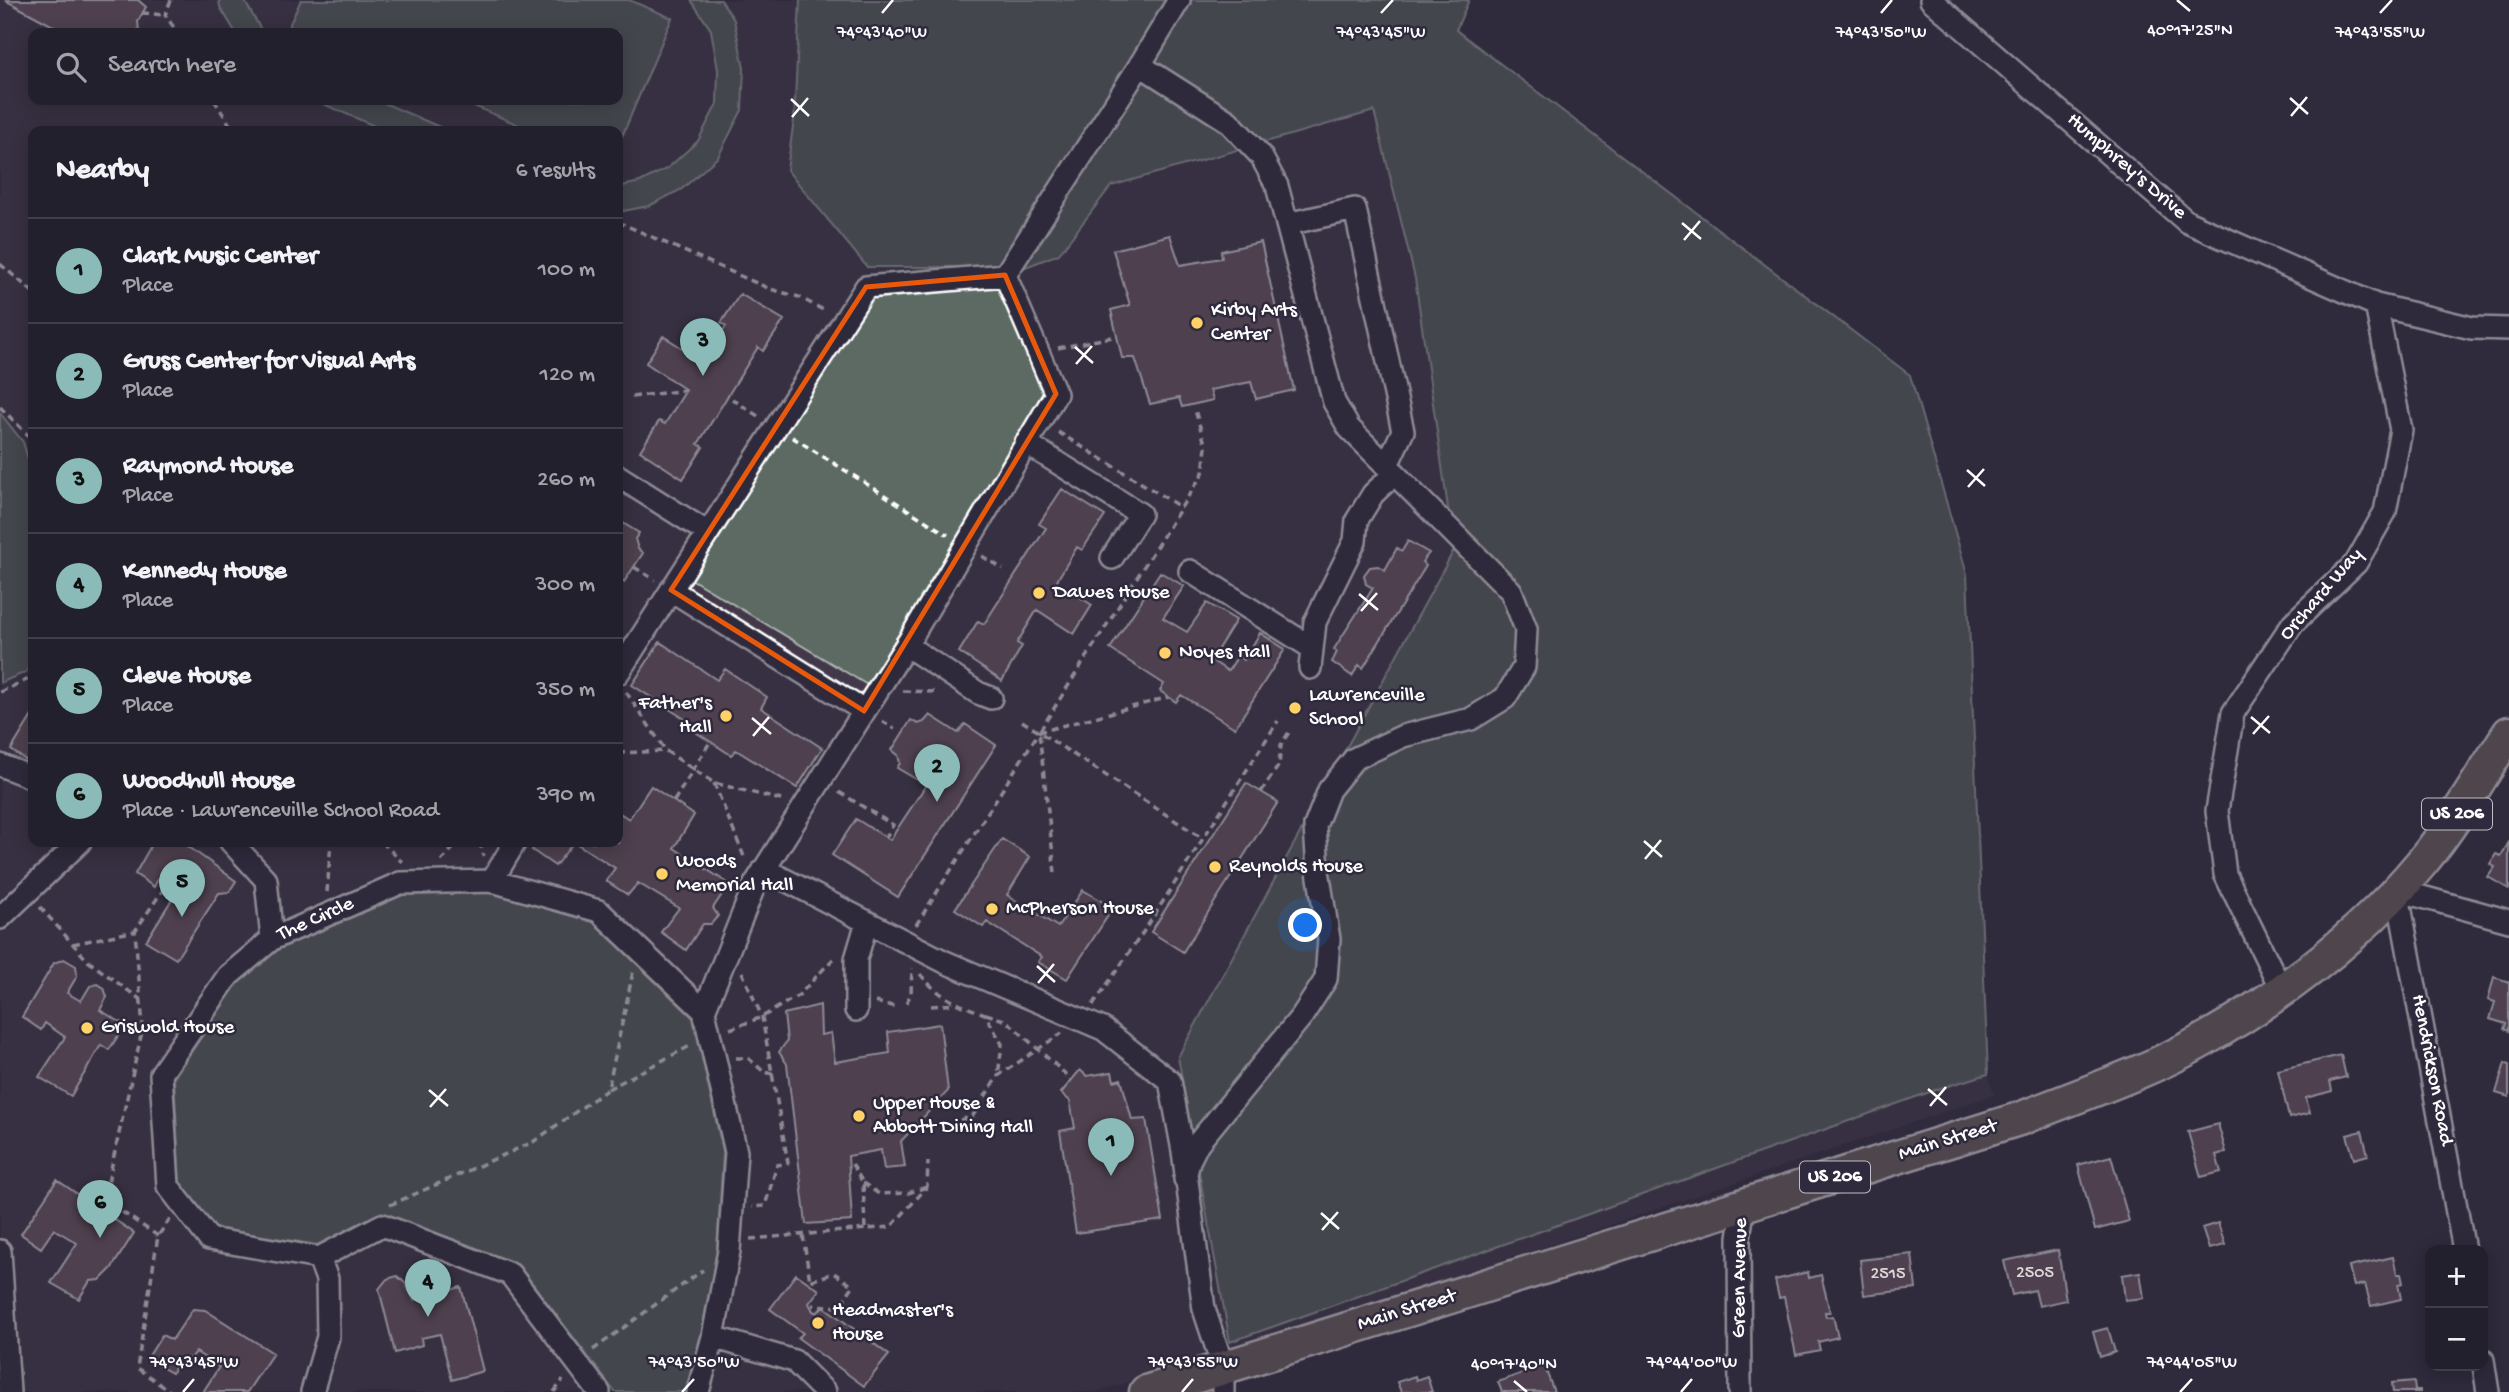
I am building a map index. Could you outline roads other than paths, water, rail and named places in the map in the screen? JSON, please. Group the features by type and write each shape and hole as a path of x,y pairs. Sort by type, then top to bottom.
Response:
{"highway":[{"name":"Main Street","path":"1146,1392 1223,1379 1744,1205 2022,1118 2143,1070 2202,1042 2311,970 2361,927 2398,890 2450,824 2509,733"}],"street":[{"path":"1005,275 1180,0"},
{"name":"Humphrey's Drive","path":"1931,0 2187,222 2375,305 2472,328 2509,329"},
{"path":"1140,65 1228,121 1261,156 1277,186 1334,402 1349,428 1511,591 1526,629 1524,667 1505,698 1471,719 1403,736 1354,758 1329,790 1315,826 1318,871 1329,939 1326,979 1302,1016 1198,1143 1189,1160 1185,1179"},
{"path":"1190,571 1311,658 1315,622 1355,541 1357,520 1391,469 1403,430 1355,209 1287,224"},
{"path":"623,678 671,590 866,287 1005,275"},
{"path":"704,1011 759,876 877,691 1056,394 1005,275"},
{"name":"Orchard Way","path":"2282,991 2225,874 2217,811 2232,713 2292,622 2356,562 2385,512 2401,430 2375,305"},
{"path":"1026,443 1140,514 1112,558"},
{"path":"623,479 708,533"},
{"path":"671,590 864,711"},
{"path":"905,645 984,695"},
{"path":"0,765 28,776"},
{"path":"0,918 75,847"},
{"path":"236,847 266,880 272,939"},
{"path":"492,881 512,847"},
{"path":"759,876 867,922 945,962 1103,1029 1170,1081 1183,1151 1204,1309 1218,1345 1223,1379"},
{"name":"The Circle","path":"319,1258 209,1239 168,1186 161,1074 228,976 272,939 400,883 492,881 599,911 704,1011 736,1152 729,1251 713,1337 698,1392"},
{"path":"2398,890 2509,921"},
{"name":"Hendrickson Road","path":"2398,890 2463,1245"},
{"path":"856,1010 856,959 867,922"},
{"name":"Green Avenue","path":"1740,1392 1739,1237 1744,1205"},
{"path":"312,1392 328,1337 327,1279 319,1258 382,1226 510,1275 599,1392"},
{"path":"0,1251 9,1392"},
{"path":"713,1337 794,1361 825,1392"},
{"path":"2485,1371 2488,1392"}],"place":[{"name":"Kirby Arts Center","path":"1197,323"},
{"name":"Raymond House","path":"703,376"},
{"name":"Dawes House","path":"1039,593"},
{"name":"Noyes Hall","path":"1165,653"},
{"name":"Lawrenceville School","path":"1295,708"},
{"name":"Father's Hall","path":"726,716"},
{"name":"Gruss Center for Visual Arts","path":"937,802"},
{"name":"Reynolds House","path":"1215,867"},
{"name":"Woods Memorial Hall","path":"662,874"},
{"name":"McPherson House","path":"992,909"},
{"name":"Cleve House","path":"182,917"},
{"name":"Griswold House","path":"87,1028"},
{"name":"Upper House & Abbott Dining Hall","path":"859,1116"},
{"name":"Clark Music Center","path":"1111,1176"},
{"name":"Woodhull House","path":"100,1238"},
{"name":"Kennedy House","path":"428,1317"},
{"name":"Headmaster's House","path":"818,1323"}]}
